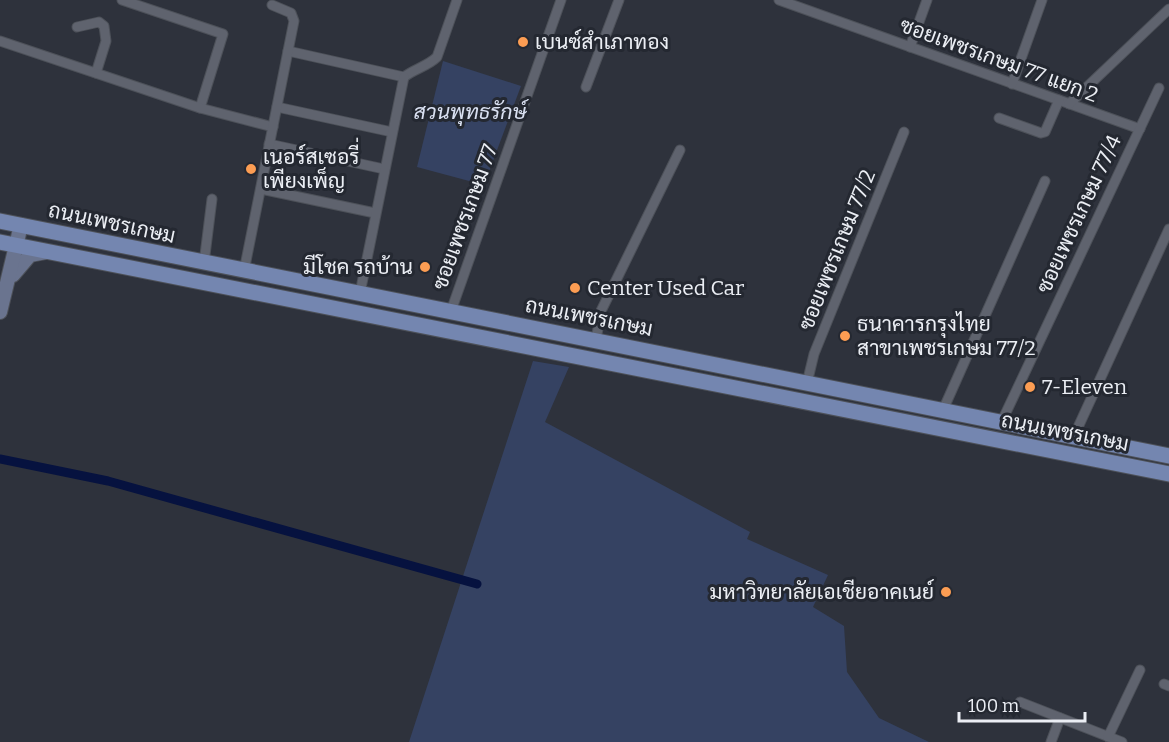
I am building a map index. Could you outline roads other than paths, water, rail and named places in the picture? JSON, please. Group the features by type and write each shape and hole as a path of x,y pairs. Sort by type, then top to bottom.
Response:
{"main road":[{"name":"ถนนเพชรเกษม","path":"0,220 1169,456"},
{"path":"0,312 21,225"},
{"name":"ถนนเพชรเกษม","path":"0,242 1169,474"},
{"path":"7,285 16,269 30,255 48,251"},
{"path":"542,349 547,330"},
{"path":"996,439 1002,421"}],"street":[{"path":"122,0 223,34 200,108"},
{"path":"360,293 404,76 431,63 437,57 457,0"},
{"name":"ซอยเพชรเกษม 77","path":"451,311 561,0"},
{"path":"586,87 619,0"},
{"name":"ซอยเพชรเกษม 77 แยก 2","path":"779,0 1140,129"},
{"path":"808,10 812,0"},
{"path":"910,47 927,0"},
{"path":"1012,84 1042,0"},
{"path":"244,271 294,21 293,16 287,10 272,5"},
{"path":"1069,104 1169,9"},
{"path":"77,27 99,22 105,26 106,40 96,73"},
{"path":"0,41 200,108 273,127"},
{"path":"288,51 404,76"},
{"name":"ซอยเพชรเกษม 77/4","path":"1002,421 1159,88"},
{"path":"999,118 1041,133 1045,132 1059,100"},
{"path":"277,107 392,132"},
{"name":"ซอยเพชรเกษม 77/2","path":"807,383 814,354 904,132"},
{"path":"269,144 384,169"},
{"path":"596,340 602,311 680,150"},
{"path":"943,410 1045,181"},
{"path":"261,189 375,213"},
{"path":"204,263 212,199"},
{"path":"1074,436 1169,229"},
{"path":"1108,737 1140,670"},
{"path":"1020,702 1122,742"},
{"path":"1051,742 1060,718"}],"waterway":[{"path":"0,459 108,481 477,584"}],"place":[{"name":"เบนซ์สำเภาทอง","path":"523,42"},
{"name":"เนอร์สเซอรี่ เพียงเพ็ญ","path":"251,169"},
{"name":"มีโชค รถบ้าน","path":"425,267"},
{"name":"Center Used Car","path":"575,288"},
{"name":"ธนาคารกรุงไทย สาขาเพชรเกษม 77/2","path":"845,336"},
{"name":"7-Eleven","path":"1030,387"},
{"name":"มหาวิทยาลัยเอเชียอาคเนย์","path":"946,592"}],"park label":[{"name":"สวนพุทธรักษ์","path":"470,112"}]}
